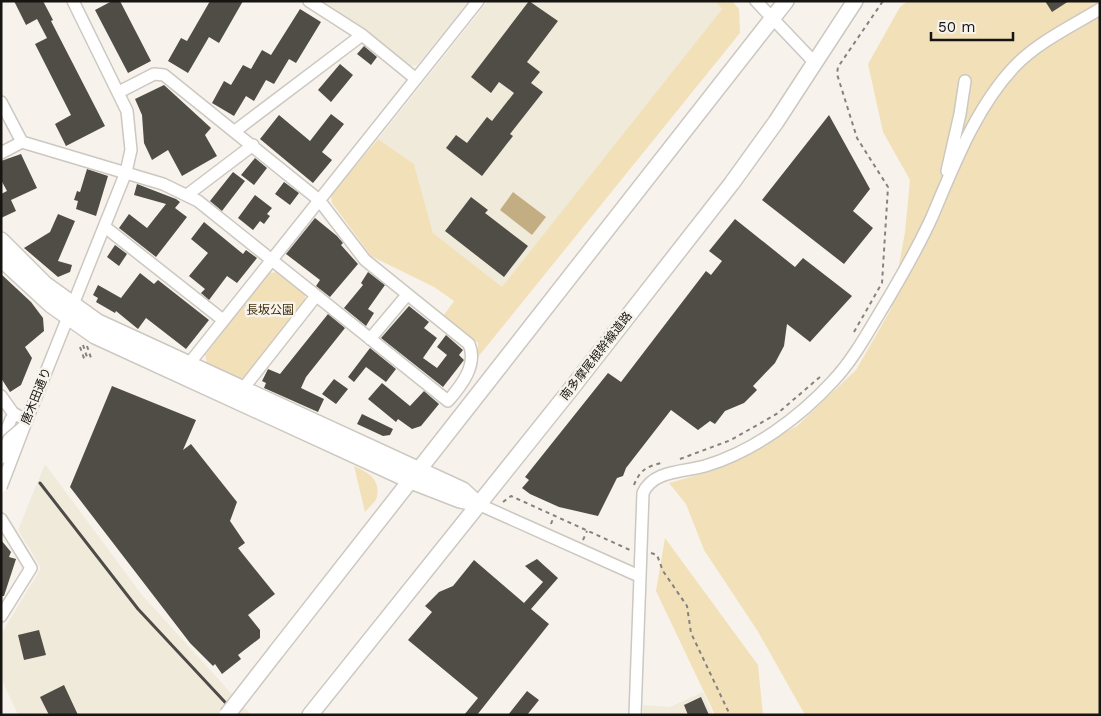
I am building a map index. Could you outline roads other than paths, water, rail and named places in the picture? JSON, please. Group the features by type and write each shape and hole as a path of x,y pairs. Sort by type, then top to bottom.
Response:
{"main road":[{"path":"226,715 786,1"},
{"name":"南多摩尾根幹線道路","path":"310,715 571,389 732,183 856,1"},
{"path":"1,240 70,312 242,390 415,475 460,500 478,504"},
{"path":"1,259 28,286 70,312 121,349 415,475"}],"street":[{"name":"唐木田通り","path":"1,487 105,227 126,172 131,150 131,131 127,111 73,1"},
{"path":"309,1 362,35 416,79"},
{"path":"188,365 478,1"},
{"path":"756,1 815,63"},
{"path":"635,715 643,493 647,486 652,479 706,465 740,451 771,434 816,398 848,363 880,313 916,250 942,192 989,99 1008,75 1039,47 1100,9"},
{"path":"235,131 362,35"},
{"path":"1,153 22,142 126,172 188,195 448,401 465,381 473,352 469,344 365,260 319,200 164,75 154,74 119,92"},
{"path":"942,192 960,114 965,81"},
{"path":"1,102 22,142"},
{"path":"188,195 253,145"},
{"path":"105,227 223,320"},
{"path":"370,339 407,294"},
{"path":"242,390 316,296"},
{"path":"1,396 13,413 25,424 9,439 1,458"},
{"path":"1,444 11,419"},
{"path":"478,504 639,576"},
{"path":"1,519 31,565 1,616"}],"railway":[{"path":"40,483 138,609 237,715"}],"park label":[{"name":"長坂公園","path":"270,310"}]}
